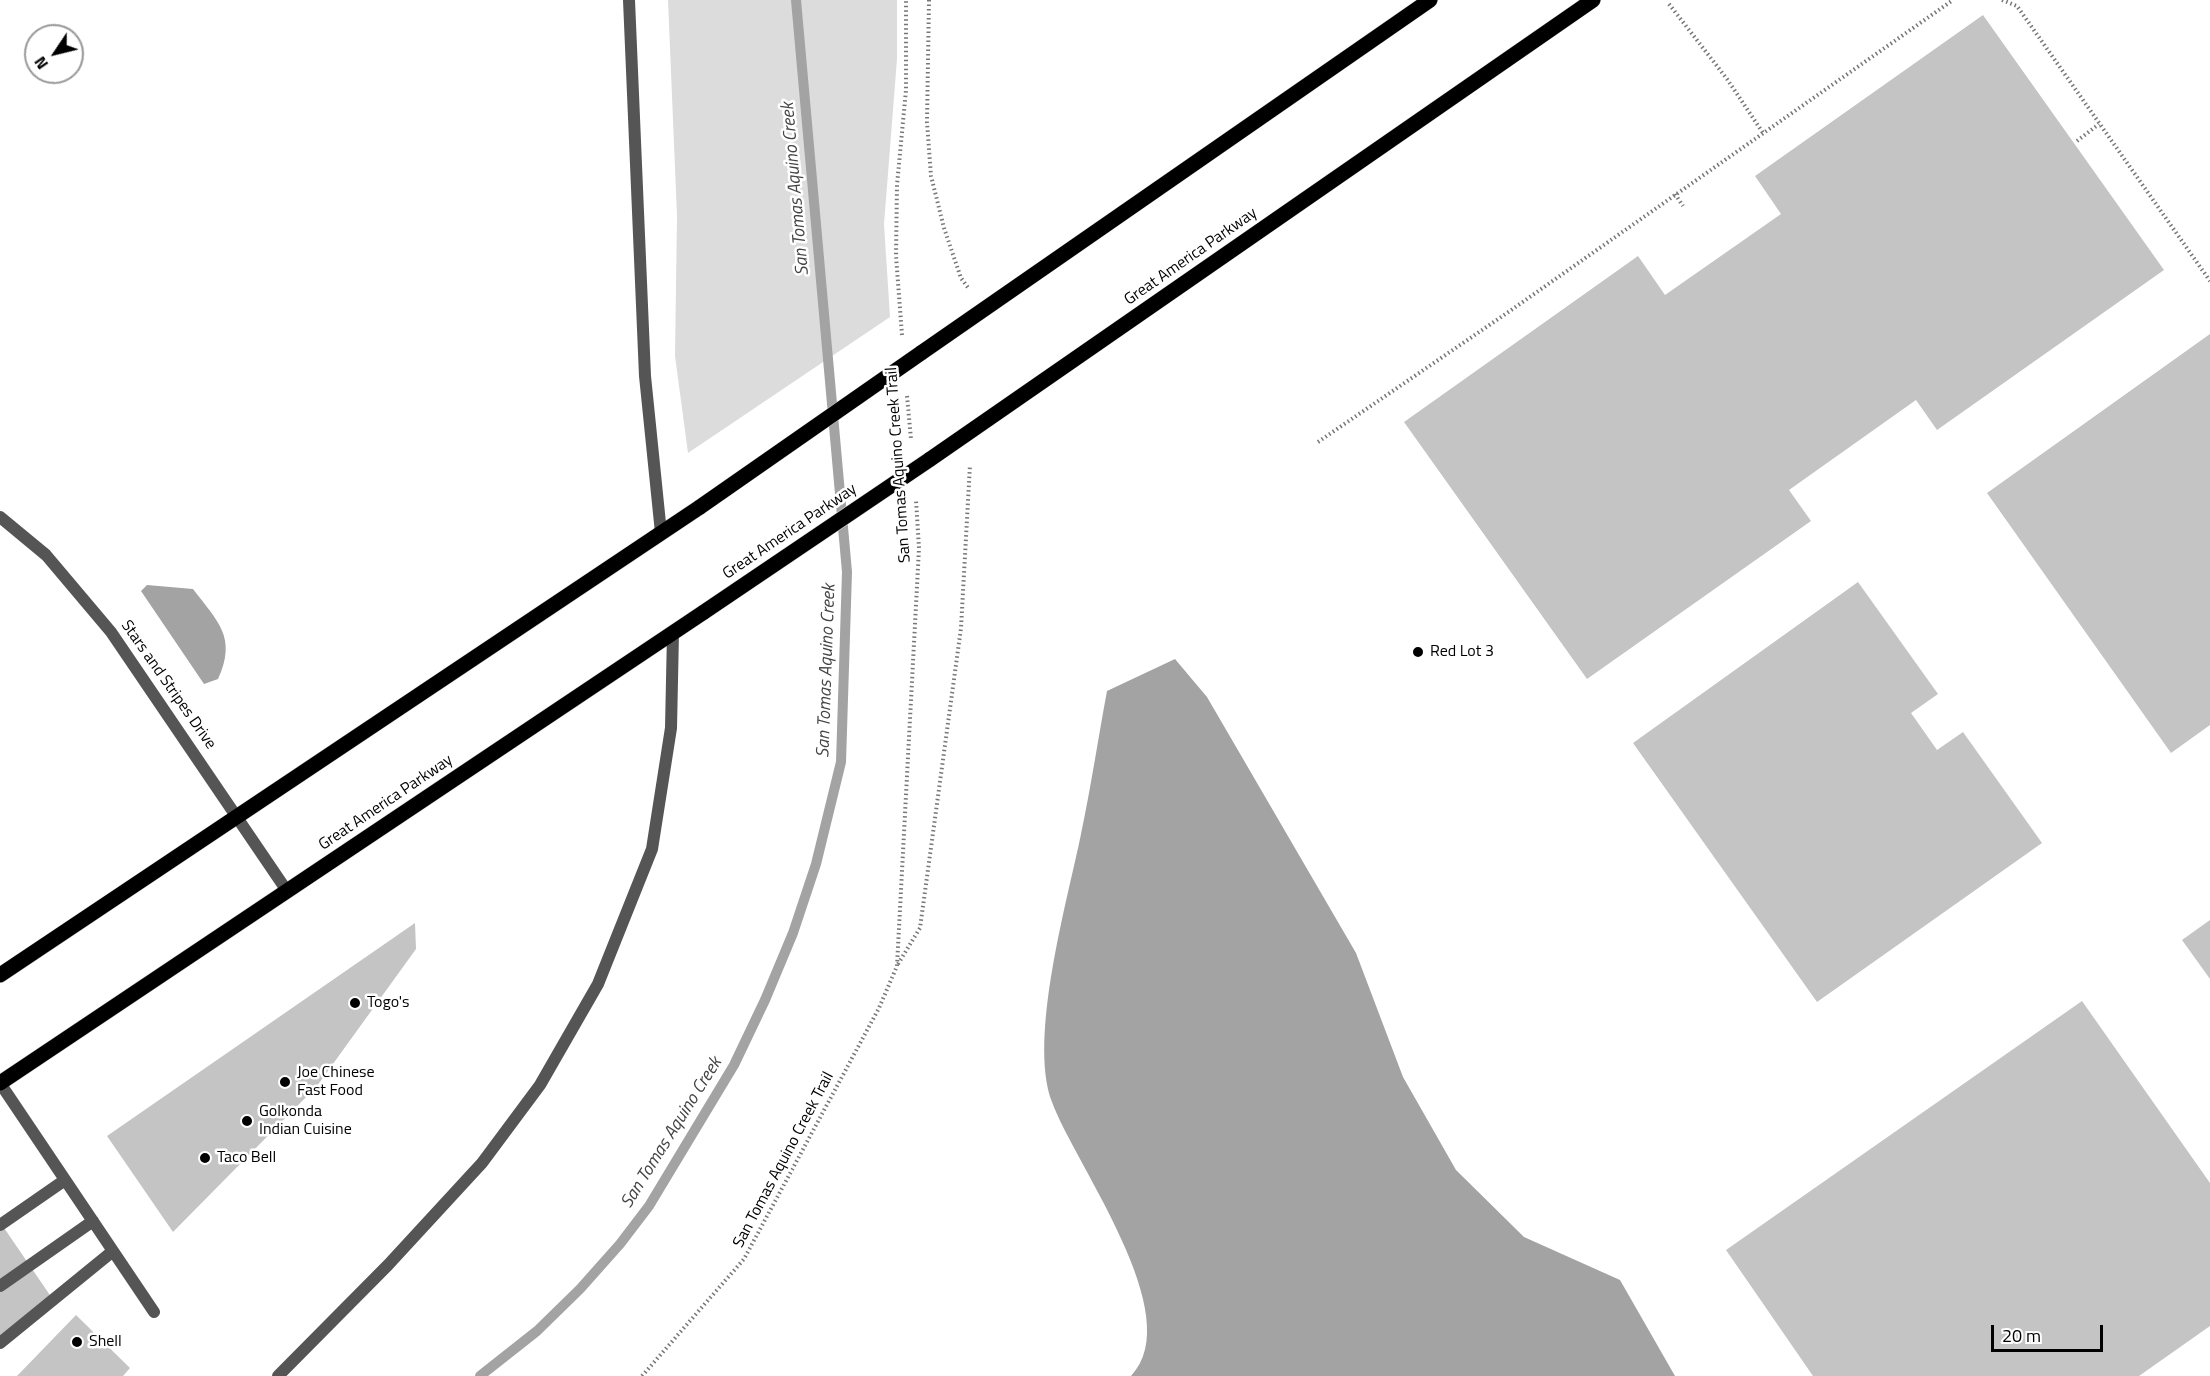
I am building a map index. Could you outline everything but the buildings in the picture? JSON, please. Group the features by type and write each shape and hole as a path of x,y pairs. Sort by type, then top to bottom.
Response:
{"main road":[{"path":"0,975 700,507 983,308 1430,0"},
{"name":"Great America Parkway","path":"0,1083 972,432 1593,0"}],"street":[{"path":"629,0 645,376 661,533"},
{"name":"Stars and Stripes Drive","path":"0,517 46,555 111,632 287,891"},
{"path":"279,1376 388,1265 482,1163 540,1085 598,984 652,849 671,728 673,633"},
{"path":"0,1083 154,1312"},
{"path":"0,1225 65,1180"},
{"path":"0,1286 93,1221"},
{"path":"0,1343 113,1251"}],"path":[{"path":"902,337 896,255 897,185 906,90 906,0"},
{"path":"929,0 927,122 931,176 944,228 961,278 983,308"},
{"path":"1318,442 1953,0"},
{"path":"2002,0 2017,6 2210,281"},
{"path":"1669,4 1727,79 1763,133"},
{"path":"2077,141 2099,124"},
{"path":"1675,195 1683,206"},
{"name":"San Tomas Aquino Creek Trail","path":"906,384 911,442"},
{"name":"San Tomas Aquino Creek Trail","path":"642,1376 744,1259 879,1008 897,966 920,928 961,628 972,432"},
{"name":"San Tomas Aquino Creek Trail","path":"897,966 920,548 915,489"}],"shaded area":[{"path":"668,0 897,0 897,59 884,224 890,317 688,453 675,356 677,216"},
{"path":"147,585 193,589 210,611 225,641 226,652 218,679 204,684 141,591"},
{"path":"1175,659 1207,697 1356,953 1403,1077 1456,1170 1524,1237 1620,1280 1675,1376 1131,1376 1145,1350 1146,1317 1138,1280 1122,1240 1052,1102 1046,1075 1044,1043 1052,970 1085,816 1107,691"}],"waterway":[{"name":"San Tomas Aquino Creek","path":"480,1376 537,1331 580,1289 620,1244 649,1206 734,1065 793,933 816,864 841,762 847,572 796,0"}],"place":[{"name":"Red Lot 3","path":"1418,652"},
{"name":"Togo's","path":"355,1003"},
{"name":"Joe Chinese Fast Food","path":"285,1082"},
{"name":"Golkonda Indian Cuisine","path":"247,1121"},
{"name":"Taco Bell","path":"205,1158"},
{"name":"Shell","path":"77,1342"}]}
